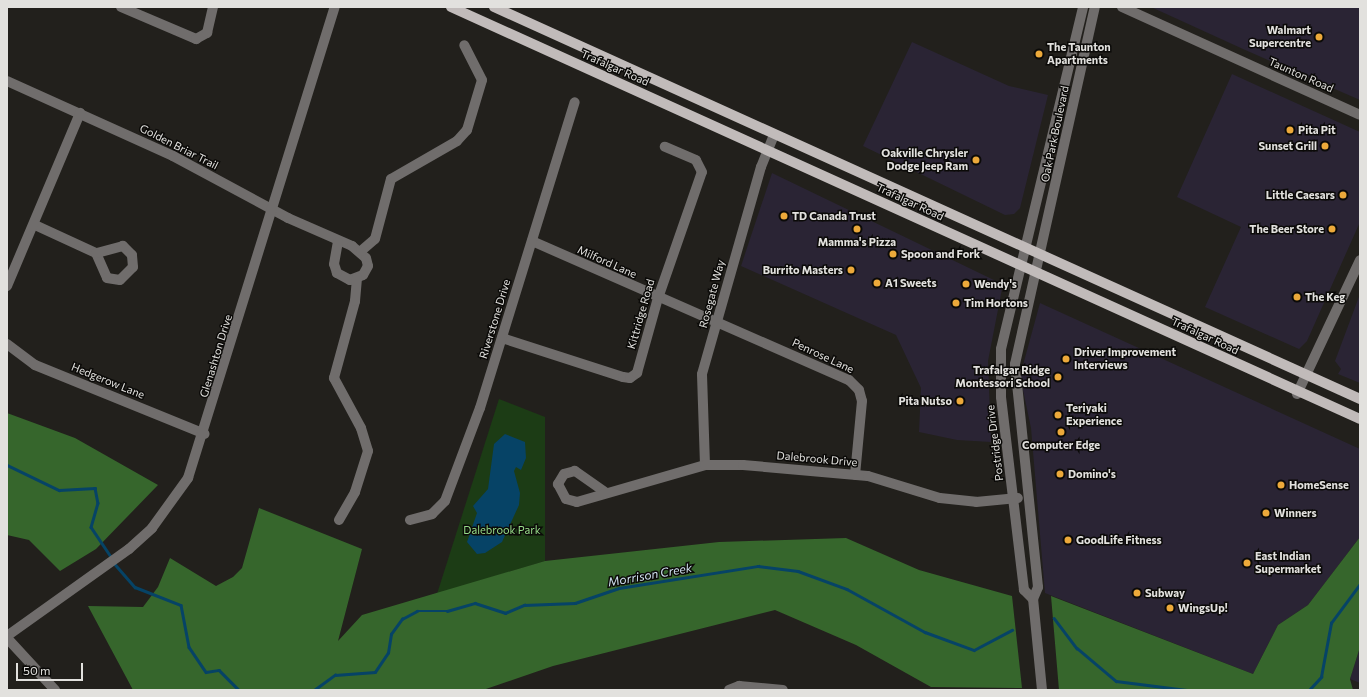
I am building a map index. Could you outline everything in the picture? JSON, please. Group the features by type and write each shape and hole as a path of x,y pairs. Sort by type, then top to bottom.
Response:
{"main road":[{"name":"Trafalgar Road","path":"450,7 768,150 1039,265 1308,374 1360,399"},
{"name":"Trafalgar Road","path":"494,7 774,135 1298,394 1360,419"}],"street":[{"path":"121,7 196,39 207,33 213,7"},
{"name":"Glenashton Drive","path":"7,637 129,549 152,528 188,478 205,434 335,7"},
{"name":"Oak Park Boulevard","path":"1024,258 1083,7"},
{"name":"Oak Park Boulevard","path":"1039,265 1095,7"},
{"name":"Taunton Road","path":"1122,7 1360,115"},
{"path":"339,520 355,492 368,451 361,428 334,378 355,301 357,278 368,266 361,251 376,234 391,179 457,140 467,130 482,80 464,45"},
{"name":"Golden Briar Trail","path":"7,81 173,156 274,211 338,242 361,251"},
{"name":"Riverstone Drive","path":"410,520 432,514 445,501 502,338 575,102"},
{"path":"7,286 35,225 80,113"},
{"name":"Rosegate Way","path":"706,465 702,374 768,150 774,135"},
{"name":"Kittridge Road","path":"502,338 630,378 641,365 658,298 702,172 696,160 665,147"},
{"path":"35,225 96,253"},
{"path":"338,242 334,264 337,273 343,278 357,278"},
{"name":"Milford Lane","path":"532,242 717,324"},
{"name":"Postridge Drive","path":"1024,258 1005,328 1000,370 1024,590 1033,599"},
{"path":"1298,394 1360,260"},
{"name":"Postridge Drive","path":"1039,265 1019,342 1014,380 1026,497 1038,587 1033,599 1042,690"},
{"name":"Penrose Lane","path":"717,324 849,380 859,390 862,401 855,475"},
{"name":"Hedgerow Lane","path":"7,344 35,365 205,434"},
{"name":"Dalebrook Drive","path":"605,492 706,465 743,465 855,475 940,498 976,502 1026,497"},
{"path":"7,637 55,690"},
{"path":"729,690 739,686 783,690"}],"shaded area":[{"path":"1151,7 1360,7 1360,100 1243,49"},
{"path":"912,42 1009,86 1048,95 1020,208 1014,214 1005,215 863,146"},
{"path":"1232,74 1360,132 1360,222 1307,341 1299,349 1205,307 1241,227 1177,197"},
{"path":"772,173 996,281 1002,289 988,361 991,442 957,440 919,432 921,388 896,335 741,266"},
{"path":"1360,294 1360,383 1338,374 1341,369 1335,361"},
{"path":"1040,303 1360,449 1360,537 1308,605 1278,625 1253,674 1045,593 1031,428 1020,376"},
{"path":"1360,647 1360,683 1350,679"}],"green space":[{"name":"Dalebrook Park","path":"499,399 545,417 545,561 437,594"},
{"path":"7,413 75,438 158,485 96,549 60,571 29,540 7,535"},
{"path":"259,508 362,549 338,641 362,615 545,561 719,542 846,538 919,570 1012,596 1022,688 931,687 856,645 775,610 553,666 483,690 133,690 88,606 143,607 158,587 170,558 216,586 233,577 242,568"},
{"path":"1360,537 1360,647 1350,679 1353,690 1059,690 1051,596 1253,674 1278,625 1308,605"}],"water":[{"path":"505,434 525,442 526,458 521,470 516,467 514,471 520,493 519,505 502,542 485,553 477,554 467,542 477,513 473,506 488,489 494,444"}],"waterway":[{"name":"Morrison Creek","path":"7,465 59,490 95,488 98,503 91,527 112,558"},
{"name":"Morrison Creek","path":"114,563 135,587 181,605 189,647 206,672 219,670 239,690"},
{"name":"Morrison Creek","path":"314,690 335,675 375,672 388,653 391,634 402,619 417,611 447,611 475,603 505,613 524,605 575,603 619,588 758,566 798,571 847,589 925,632 974,650 1012,630"},
{"name":"Morrison Creek","path":"1309,690 1321,677 1331,623 1360,584"},
{"name":"Morrison Creek","path":"1054,618 1077,648 1116,681 1186,690"}],"place":[{"name":"Walmart Supercentre","path":"1319,37"},
{"name":"The Taunton Apartments","path":"1039,54"},
{"name":"Pita Pit","path":"1290,130"},
{"name":"Sunset Grill","path":"1325,146"},
{"name":"Oakville Chrysler Dodge Jeep Ram","path":"976,160"},
{"name":"Little Caesars","path":"1343,195"},
{"name":"TD Canada Trust","path":"784,216"},
{"name":"Mamma's Pizza","path":"857,229"},
{"name":"The Beer Store","path":"1332,229"},
{"name":"Spoon and Fork","path":"893,254"},
{"name":"Burrito Masters","path":"851,270"},
{"name":"A1 Sweets","path":"877,283"},
{"name":"Wendy's","path":"966,284"},
{"name":"The Keg","path":"1297,297"},
{"name":"Tim Hortons","path":"956,303"},
{"name":"Driver Improvement Interviews","path":"1066,359"},
{"name":"Trafalgar Ridge Montessori School","path":"1058,377"},
{"name":"Pita Nutso","path":"960,401"},
{"name":"Teriyaki Experience","path":"1058,415"},
{"name":"Computer Edge","path":"1061,432"},
{"name":"Domino's","path":"1060,474"},
{"name":"HomeSense","path":"1281,485"},
{"name":"Winners","path":"1266,513"},
{"name":"GoodLife Fitness","path":"1068,540"},
{"name":"East Indian Supermarket","path":"1247,563"},
{"name":"Subway","path":"1137,593"},
{"name":"WingsUp!","path":"1170,608"}]}
